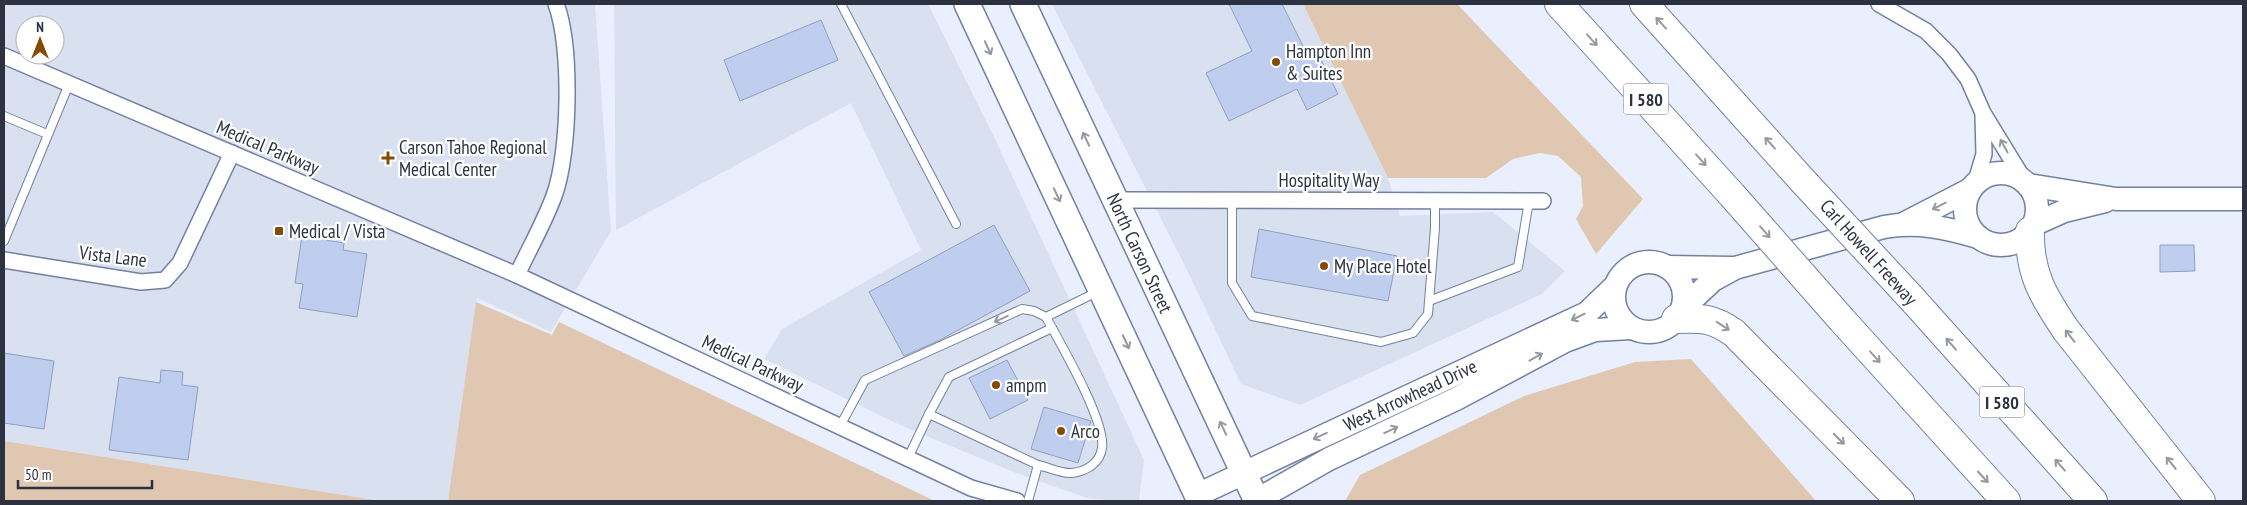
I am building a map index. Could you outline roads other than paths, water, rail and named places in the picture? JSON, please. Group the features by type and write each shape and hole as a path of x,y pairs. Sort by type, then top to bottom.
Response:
{"highway":[{"name":"I 580","path":"1559,4 2006,501"},
{"name":"Carl Howell Freeway","path":"1644,4 2093,501"},
{"path":"2032,227 2030,246 2036,281 2049,305 2066,330 2201,501"},
{"path":"1679,314 1719,322 1734,333 1900,501"}],"main road":[{"path":"968,4 1101,290 1194,499"},
{"name":"North Carson Street","path":"1023,4 1256,501"},
{"path":"1735,268 1667,267 1654,262 1635,264 1625,271 1615,286 1614,303 1618,314 1632,328 1647,332 1659,330 1679,314 1713,280 1735,268 1823,243 1906,223 1992,173 2009,173 2026,182 2116,199 2243,199"},
{"path":"1906,223 1935,227 1978,237 1993,244 2010,244 2026,236 2032,227 2038,205 2033,190 2026,182"},
{"path":"1974,185 1968,194 1965,214 1970,228 1978,237"},
{"path":"2032,227 2064,211 2116,199"},
{"path":"1667,267 1678,277 1683,291 1679,314"},
{"name":"West Arrowhead Drive","path":"1194,499 1243,473 1587,313 1615,286"},
{"name":"West Arrowhead Drive","path":"1256,501 1329,459 1456,399 1565,341 1595,330 1632,328"}],"street":[{"path":"517,276 555,195 565,138 567,91 563,29 556,4"},
{"path":"1880,4 1926,31 1949,54 1968,79 1983,113 2026,182"},
{"name":"Medical Parkway","path":"4,56 517,276 971,488 1017,501"},
{"path":"1974,185 1984,154 1983,113"},
{"name":"Vista Lane","path":"4,260 141,282 165,280 180,263 232,153"},
{"name":"Hospitality Way","path":"1115,200 1536,201"},
{"name":"Medical Parkway","path":"971,488 982,501"}],"lane":[{"path":"841,4 956,224"},
{"path":"4,241 69,84"},
{"path":"4,116 47,134"},
{"path":"1232,200 1232,283 1252,316 1381,342 1413,332 1428,314 1435,228 1435,201"},
{"path":"1428,302 1518,268 1536,201"},
{"path":"1046,317 1101,290"},
{"path":"840,426 865,380 1022,310 1034,311 1046,317 1090,403 1102,437 1102,449 1088,470 1070,473 1038,465 929,414"},
{"path":"908,458 929,414 950,377 1052,328"},
{"path":"1028,501 1038,465"}],"place":[{"name":"Hampton Inn & Suites","path":"1276,62"},
{"name":"Carson Tahoe Regional Medical Center","path":"388,158"},
{"name":"Medical / Vista","path":"279,231"},
{"name":"My Place Hotel","path":"1324,266"},
{"name":"ampm","path":"996,385"},
{"name":"Arco","path":"1061,431"}]}
